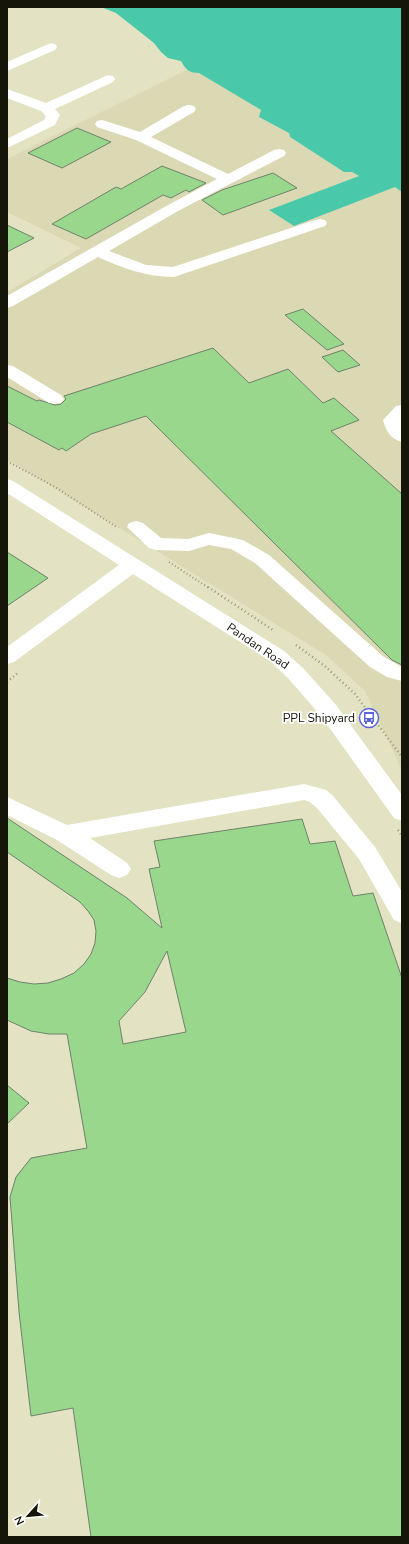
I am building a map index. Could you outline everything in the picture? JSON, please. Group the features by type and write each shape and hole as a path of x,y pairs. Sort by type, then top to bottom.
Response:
{"street":[{"path":"7,67 51,47"},
{"path":"46,108 108,79"},
{"path":"7,93 46,108 53,115 50,122 7,144"},
{"path":"141,137 189,109"},
{"path":"102,124 141,137 228,179"},
{"path":"7,303 173,208 279,154"},
{"path":"97,251 122,263 160,274 174,272 320,223"},
{"path":"7,370 55,400"},
{"path":"402,410 392,420 395,431 402,437"},
{"name":"Pandan Road","path":"7,485 269,650 293,669 325,706 398,819"},
{"path":"136,527 156,544 189,545 209,539 236,544 262,559 377,662 394,672 402,674"},
{"path":"7,657 132,565"},
{"path":"65,834 304,792 312,793 325,802 367,853 402,913"},
{"path":"7,804 65,834 119,869"}],"path":[{"path":"398,819 402,836"}],"shaded area":[{"path":"186,70 193,73 199,73 262,110 259,117 289,133 290,137 344,172 352,172 359,176 269,210 294,225 395,187 402,192 402,770 365,691 326,655 7,459 7,292 81,248 7,212 7,159"}],"water":[{"path":"101,7 402,7 402,192 395,187 294,226 269,210 359,176 352,172 344,172 290,137 289,133 259,117 261,110 199,73 188,70 181,61 168,58 154,43 116,13"}],"building":[{"path":"77,128 111,142 62,168 28,153"},
{"path":"162,166 206,183 189,192 186,190 171,198 163,195 86,239 52,224 116,187 121,189"},
{"path":"273,173 297,188 223,215 202,200 222,190"},
{"path":"7,225 34,238 7,252"},
{"path":"303,309 344,344 327,350 285,315"},
{"path":"213,348 249,383 288,369 323,403 334,398 359,420 331,431 402,494 402,665 392,660 146,416 91,434 66,451 62,448 59,450 7,422 7,386 37,401 39,400 55,405 61,404 66,399 64,396"},
{"path":"343,350 360,365 338,372 322,357"},
{"path":"7,552 48,578 7,606"},
{"path":"7,818 127,898 162,928 149,869 160,867 154,841 302,819 310,844 335,841 353,896 373,893 402,978 402,1537 91,1537 73,1408 31,1416 19,1312 10,1197 16,1177 31,1158 87,1148 67,1034 49,1034 31,1031 7,1020 7,978 34,984 48,983 74,973 84,964 91,954 95,943 96,931 94,920 80,902 7,852","holes":["167,951 186,1032 123,1044 119,1021 145,992"]},
{"path":"7,1085 29,1103 7,1124"}],"place":[{"name":"PPL Shipyard","path":"369,718"}]}
